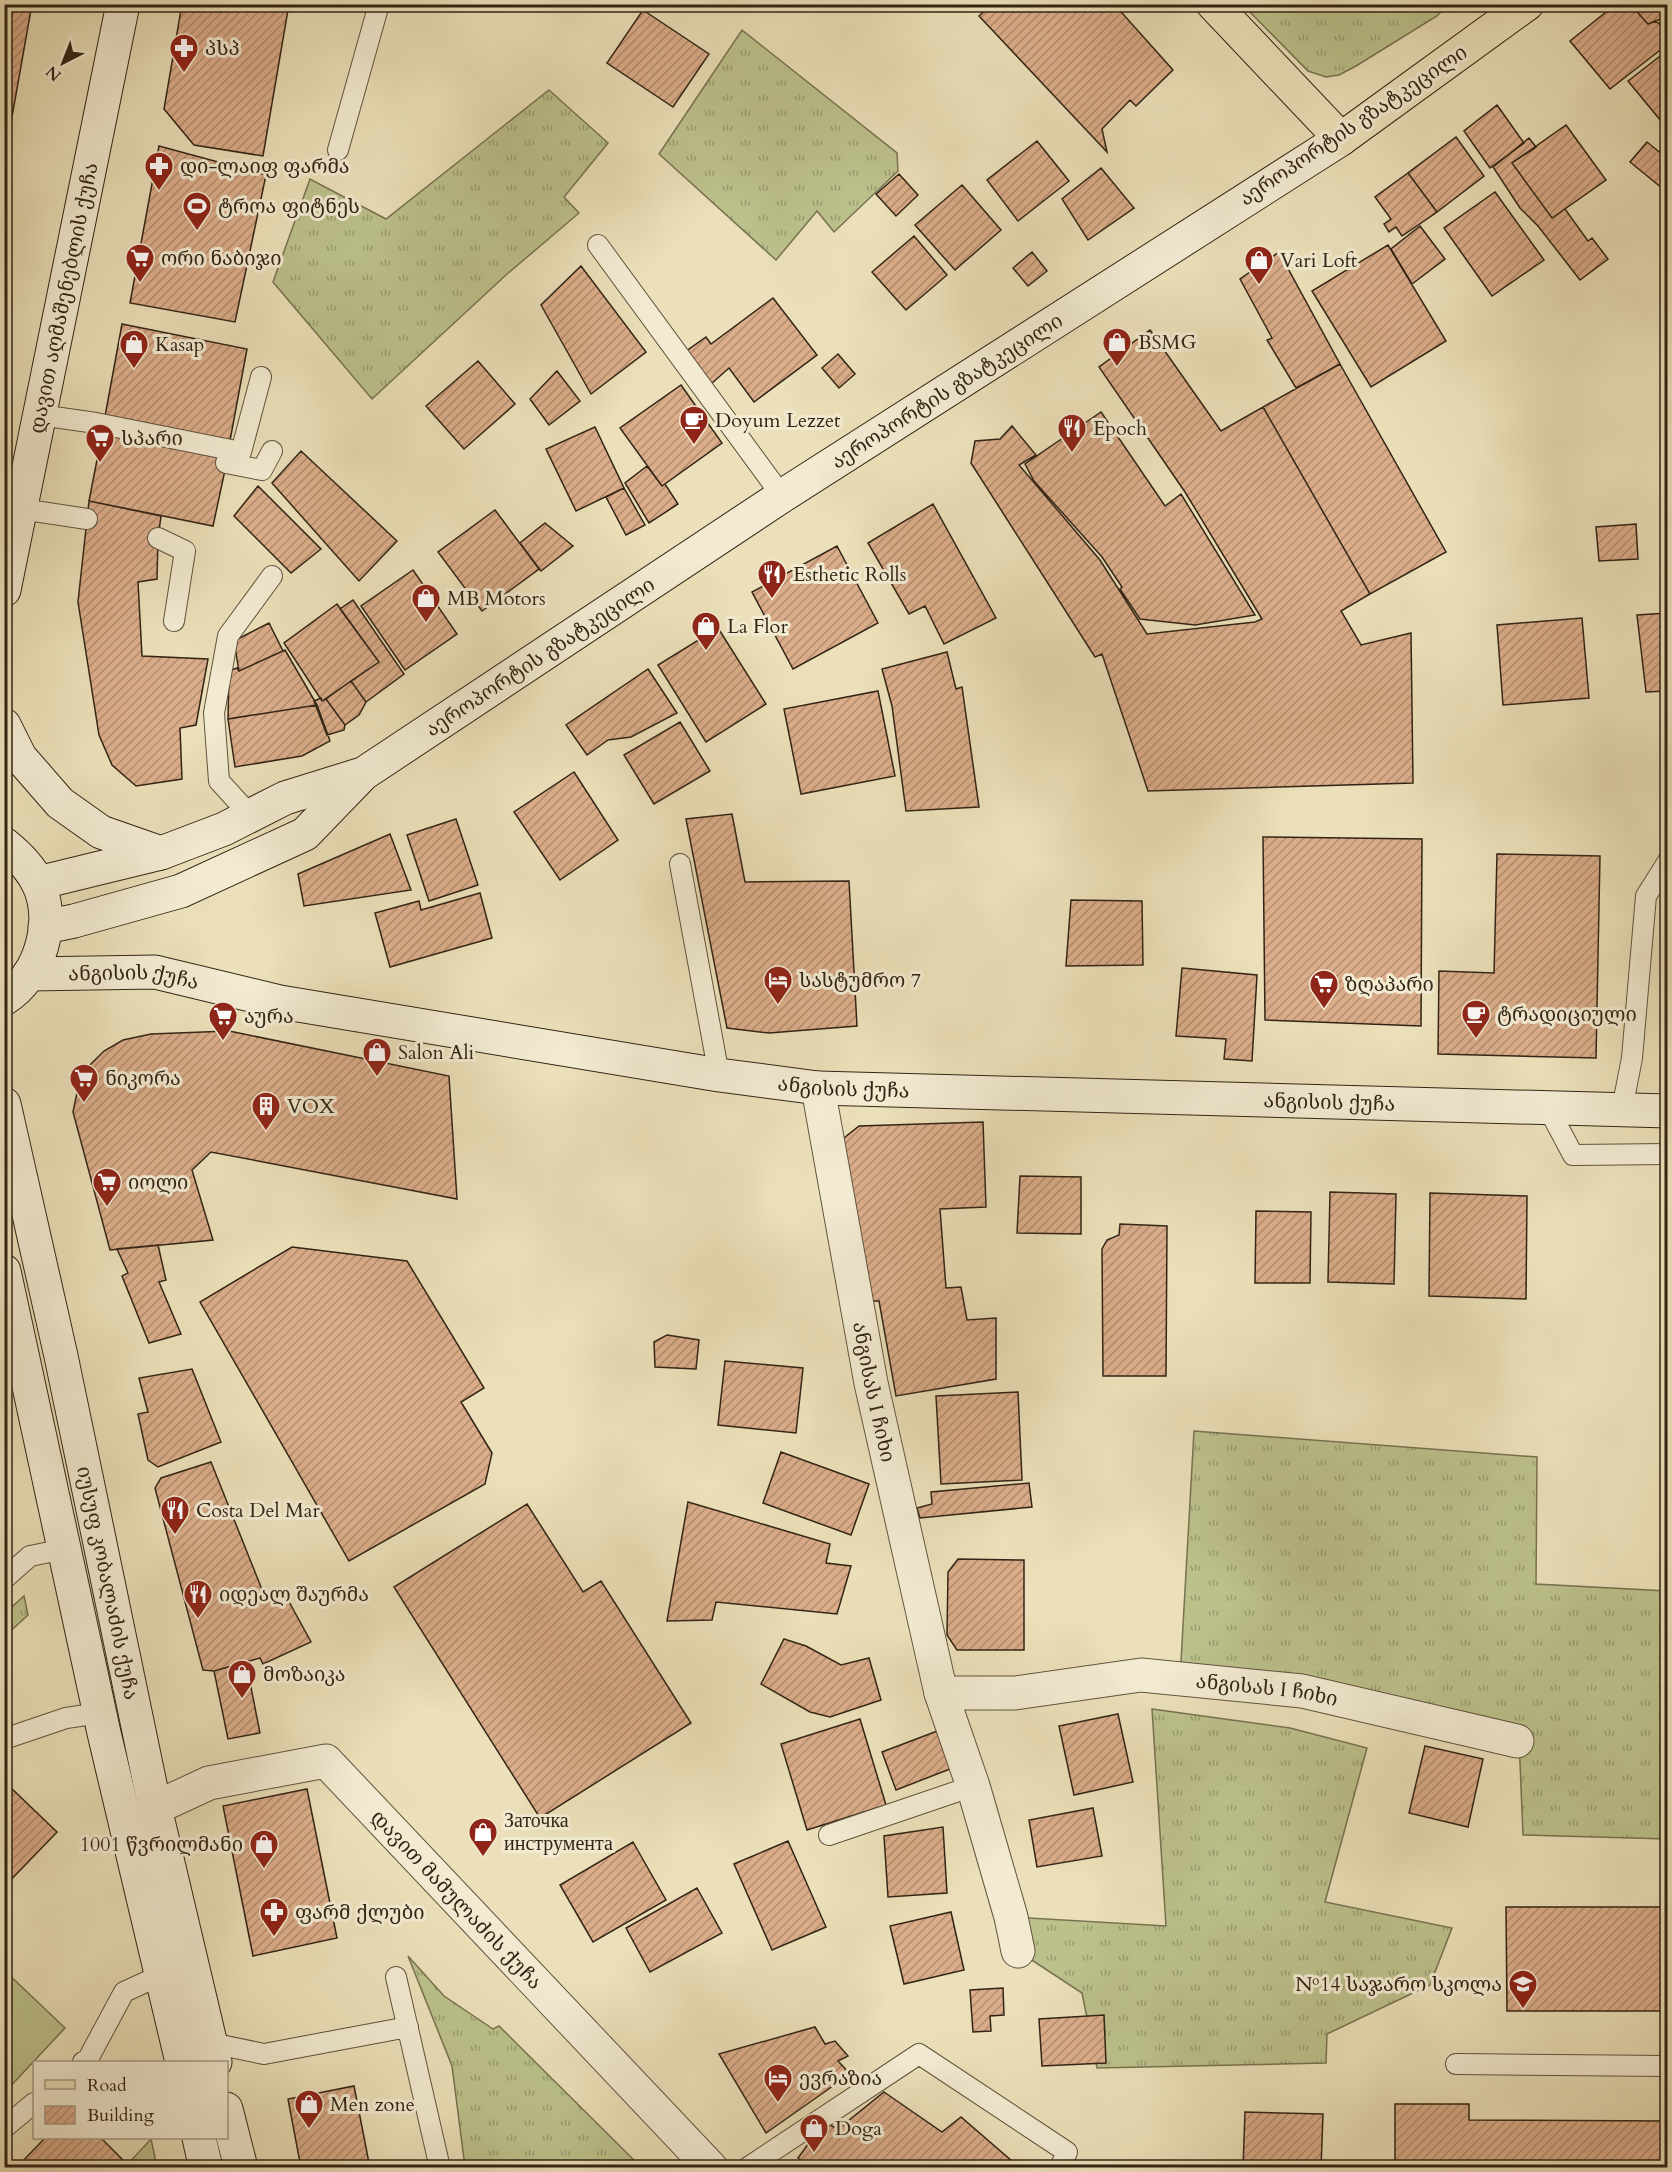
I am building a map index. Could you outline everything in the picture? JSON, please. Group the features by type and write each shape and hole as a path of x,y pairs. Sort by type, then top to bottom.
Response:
{"main road":[{"path":"1213,4 1341,139"},
{"name":"აეროპორტის გზატკეცილი","path":"1341,139 1527,4"}],"street":[{"name":"დავით აღმაშენებლის ქუჩა","path":"4,590 123,4"},
{"name":"აეროპორტის გზატკეცილი","path":"45,927 181,891 305,834 363,774 782,496 1341,139"},
{"path":"4,725 20,758 60,803 101,832 161,853"},
{"name":"აეროპორტის გზატკეცილი","path":"38,883 161,853 224,829 285,798 363,774"},
{"path":"4,844 19,856 38,883 44,904 45,927 40,951 12,996"},
{"name":"ანგისის ქუჩა","path":"12,996 155,972 280,1002 719,1075 818,1088 1668,1111"},
{"name":"ანგისას I ჩიხი","path":"818,1088 871,1383 941,1693 973,1786 1011,1917 1018,1951"},
{"name":"იუსუფ კობალაძის ქუჩა","path":"4,1104 62,1356 155,1808 213,2053"},
{"name":"იუსუფ კობალაძის ქუჩა","path":"4,1271 100,1713 182,2061"},
{"name":"ანგისას I ჩიხი","path":"941,1693 1015,1693 1141,1675 1302,1691 1517,1741"},
{"name":"დავით მამულაძის ქუჩა","path":"155,1808 209,1783 326,1761 711,2168"},
{"path":"228,2117 241,2168"},
{"path":"199,2139 206,2168"}],"lane":[{"path":"338,150 379,4"},
{"path":"598,245 782,496"},
{"path":"38,422 96,423 241,452 261,377"},
{"path":"38,422 102,432"},
{"path":"226,463 262,470 272,451"},
{"path":"21,509 87,519"},
{"path":"158,538 185,551 174,621"},
{"path":"251,816 219,781 214,713 228,636 272,576"},
{"path":"1622,1109 1632,1058 1646,896 1668,861"},
{"path":"680,864 719,1075"},
{"path":"1547,1106 1573,1155 1668,1154"},
{"path":"4,1579 30,1556 65,1550"},
{"path":"4,1739 66,1718 100,1713"},
{"path":"829,1835 973,1786"},
{"path":"84,2061 124,1992 161,1975"},
{"path":"396,1977 440,2168"},
{"path":"213,2053 264,2054 408,2027"},
{"path":"747,2168 920,2054 1067,2152 1060,2168"},
{"path":"1456,2064 1668,2066"},
{"path":"4,2128 33,2104"}],"green space":[{"path":"1243,5 1446,5 1437,16 1356,66 1339,75 1326,77 1308,71"},
{"path":"742,30 897,153 898,171 834,232 817,211 776,260 659,154"},
{"path":"549,90 608,143 564,197 579,213 506,275 372,399 273,282 310,179 386,219"},
{"path":"1194,1431 1537,1457 1536,1584 1667,1591 1667,1839 1523,1835 1519,1739 1180,1679"},
{"path":"24,1596 28,1615 5,1636 5,1613"},
{"path":"1152,1709 1290,1728 1367,1748 1325,1902 1452,1928 1430,1985 1327,2034 1326,2063 1097,2068 1082,1993 1018,1951 1011,1917 1166,1926"},
{"path":"408,1956 444,1996 493,2029 499,2026 641,2167 465,2167 452,2066"},
{"path":"4,1970 65,2028 4,2092"},
{"path":"151,2139 157,2167 125,2167"}],"building":[{"path":"4,4 32,4 4,162"},
{"path":"182,4 289,4 263,156 194,145 164,109"},
{"path":"992,4 1114,4 1173,70 1136,106 1130,100 1102,129 1107,152 979,16"},
{"path":"1616,4 1630,4 1648,24 1655,21 1668,29 1668,44 1610,89 1570,41"},
{"path":"1630,4 1668,4 1668,16 1648,24"},
{"path":"643,10 709,54 673,107 607,63"},
{"path":"1668,50 1668,126 1666,127 1628,81"},
{"path":"1497,105 1524,143 1490,168 1464,131"},
{"path":"1566,125 1606,180 1552,218 1512,163"},
{"path":"1456,137 1484,176 1437,212 1408,173"},
{"path":"1529,138 1536,147 1512,163 1552,218 1565,209 1588,241 1592,238 1608,259 1580,280 1538,226 1520,208 1493,167"},
{"path":"1037,141 1069,181 1018,221 987,180"},
{"path":"1647,142 1668,159 1668,193 1630,162"},
{"path":"159,146 266,175 235,322 130,303"},
{"path":"1101,168 1134,208 1088,240 1062,199"},
{"path":"1408,173 1437,212 1402,236 1396,227 1389,232 1384,224 1391,219 1375,197"},
{"path":"899,174 918,195 896,216 876,194"},
{"path":"962,185 1001,230 955,270 915,225"},
{"path":"1495,192 1544,260 1492,296 1444,228"},
{"path":"1420,226 1445,259 1412,284 1391,249"},
{"path":"914,236 947,275 906,310 872,272"},
{"path":"1388,245 1446,341 1371,387 1312,291"},
{"path":"1032,252 1047,271 1028,286 1013,268"},
{"path":"1279,252 1340,364 1296,388 1267,340 1272,338 1240,279"},
{"path":"581,266 646,352 591,394 541,305"},
{"path":"773,298 817,355 754,402 729,368 711,384 685,352 706,337 711,344"},
{"path":"122,324 247,349 229,446 104,422"},
{"path":"1150,330 1221,431 1263,407 1370,594 1341,611 1361,645 1411,633 1413,783 1148,791 1102,654 1095,657 971,463 975,441 1000,439 1012,426 1036,455 1019,465 1100,560 1147,634 1255,622 1262,619 1185,492 1099,367"},
{"path":"838,354 855,374 839,388 822,368"},
{"path":"478,361 515,404 464,449 426,406"},
{"path":"1340,364 1446,552 1370,594 1263,407"},
{"path":"557,371 580,401 549,425 530,399"},
{"path":"681,385 722,443 662,486 620,428"},
{"path":"1101,412 1165,506 1181,494 1255,615 1195,625 1140,619 1102,557 1034,481 1025,464"},
{"path":"595,427 624,488 576,511 546,449"},
{"path":"103,429 228,456 213,526 89,501"},
{"path":"301,451 397,541 359,581 272,483"},
{"path":"647,466 662,486 665,484 678,504 649,523 625,483"},
{"path":"258,486 321,549 291,573 234,516"},
{"path":"624,488 645,525 626,535 606,497"},
{"path":"89,501 161,516 157,579 138,582 142,656 208,659 196,725 180,728 182,779 136,786 112,765 99,735 78,602"},
{"path":"933,504 996,618 944,644 925,606 909,614 868,543"},
{"path":"495,510 539,569 482,611 438,552"},
{"path":"545,523 573,546 541,571 520,543"},
{"path":"1636,524 1638,559 1599,561 1596,527"},
{"path":"837,546 878,623 793,669 752,592"},
{"path":"413,570 457,634 405,670 361,606"},
{"path":"353,600 404,674 366,702 351,681 379,662 340,609"},
{"path":"337,604 379,662 322,701 284,643"},
{"path":"1668,613 1668,691 1646,692 1637,615"},
{"path":"1582,618 1589,698 1503,705 1497,625"},
{"path":"269,623 283,651 239,671 234,641"},
{"path":"718,628 766,704 706,742 658,665"},
{"path":"285,650 317,705 228,719 229,671 237,668 239,671"},
{"path":"947,652 956,689 962,687 979,807 906,811 892,706 882,669"},
{"path":"648,669 677,713 631,737 608,740 587,755 566,725"},
{"path":"351,681 366,702 359,715 345,725 326,699"},
{"path":"878,691 895,776 801,794 784,709"},
{"path":"321,698 322,701 326,699 345,725 344,730 327,735 314,701"},
{"path":"317,705 330,741 302,756 235,767 228,719"},
{"path":"680,722 710,771 654,804 624,755"},
{"path":"574,772 618,840 560,880 514,812"},
{"path":"732,814 745,882 849,881 857,1026 769,1033 727,1028 686,819"},
{"path":"456,819 478,885 429,901 407,835"},
{"path":"390,834 411,890 304,906 298,874"},
{"path":"1263,837 1422,839 1421,1026 1265,1020"},
{"path":"1497,854 1600,856 1596,1058 1438,1054 1439,971 1494,973"},
{"path":"480,893 492,938 390,967 375,913 419,901 421,910"},
{"path":"1071,900 1142,901 1143,965 1066,966"},
{"path":"1182,968 1257,975 1252,1061 1224,1059 1226,1039 1176,1036"},
{"name":"VOX","path":"229,1031 449,1076 457,1199 211,1152 192,1170 213,1240 110,1250 73,1112 78,1088 88,1067 104,1051 123,1040 151,1034"},
{"path":"983,1122 986,1207 940,1209 946,1288 961,1287 967,1320 996,1318 996,1379 896,1396 879,1301 865,1301 840,1151 844,1138 859,1126"},
{"path":"1020,1176 1081,1177 1081,1234 1017,1233"},
{"path":"1330,1192 1396,1194 1394,1284 1328,1282"},
{"path":"1430,1193 1527,1196 1526,1299 1429,1296"},
{"path":"1256,1211 1311,1212 1310,1283 1255,1283"},
{"path":"1120,1224 1167,1226 1166,1376 1103,1376 1102,1249 1107,1240 1119,1235"},
{"path":"158,1245 166,1280 159,1282 181,1334 149,1343 122,1276 128,1273 117,1249"},
{"path":"292,1247 407,1261 484,1388 461,1402 492,1453 485,1484 349,1561 200,1302"},
{"path":"667,1335 699,1340 696,1369 655,1367 654,1342"},
{"path":"725,1361 803,1368 796,1433 718,1425"},
{"path":"192,1369 221,1442 158,1467 148,1460 138,1414 148,1412 139,1378"},
{"path":"1018,1392 1022,1480 941,1484 936,1396"},
{"path":"781,1452 869,1484 851,1535 763,1503"},
{"path":"211,1462 265,1597 282,1589 311,1642 263,1664 260,1658 214,1671 203,1670 155,1488 161,1478"},
{"path":"1029,1483 1032,1507 920,1518 917,1508 932,1504 931,1492"},
{"path":"688,1502 830,1544 826,1563 851,1566 837,1614 716,1602 712,1620 667,1621"},
{"path":"527,1504 583,1592 601,1581 691,1723 540,1818 394,1587"},
{"path":"958,1559 1024,1560 1024,1650 957,1650 947,1635 948,1572"},
{"path":"784,1639 806,1646 841,1665 869,1658 881,1700 830,1717 810,1712 761,1684"},
{"path":"246,1662 260,1733 228,1739 214,1671"},
{"path":"1118,1714 1133,1782 1074,1795 1059,1726"},
{"path":"860,1719 886,1805 807,1830 781,1744"},
{"path":"940,1730 955,1767 896,1790 882,1752"},
{"path":"1425,1746 1483,1759 1468,1827 1409,1813"},
{"path":"8,1785 57,1832 4,1887 4,1788"},
{"path":"307,1789 337,1938 253,1956 223,1806"},
{"path":"1093,1808 1102,1856 1037,1867 1029,1820"},
{"path":"943,1827 947,1893 888,1897 884,1836"},
{"path":"788,1841 826,1927 772,1950 734,1864"},
{"path":"633,1842 666,1900 593,1942 560,1885"},
{"path":"697,1888 722,1933 650,1972 626,1928"},
{"path":"1506,1907 1668,1907 1668,2011 1507,2011"},
{"path":"951,1912 964,1970 904,1984 890,1926"},
{"path":"1003,1988 1004,2015 990,2016 991,2031 973,2032 970,1990"},
{"path":"1104,2015 1106,2063 1042,2066 1039,2019"},
{"name":"ევრაზია","path":"815,2027 825,2044 835,2041 848,2056 838,2061 850,2074 766,2133 719,2054"},
{"path":"354,2086 370,2168 301,2168 288,2099"},
{"path":"884,2092 942,2132 961,2117 1020,2168 809,2168 798,2158 824,2122 838,2129"},
{"path":"1395,2104 1469,2104 1469,2120 1668,2121 1668,2168 1395,2168"},
{"path":"1245,2112 1323,2114 1321,2168 1243,2168"},
{"path":"44,2139 102,2139 122,2159 114,2168 16,2168"}],"place":[{"name":"პსპ","path":"184,74"},
{"name":"დი-ლაიფ ფარმა","path":"159,192"},
{"name":"ტროა ფიტნეს","path":"197,232"},
{"name":"ორი ნაბიჯი","path":"140,284"},
{"name":"Vari Loft","path":"1259,286"},
{"name":"BSMG","path":"1117,368"},
{"name":"Kasap","path":"134,370"},
{"name":"Doyum Lezzet","path":"694,446"},
{"name":"Epoch","path":"1072,454"},
{"name":"სპარი","path":"100,464"},
{"name":"Esthetic Rolls","path":"772,600"},
{"name":"MB Motors","path":"426,624"},
{"name":"La Flor","path":"706,652"},
{"name":"სასტუმრო 7","path":"778,1006"},
{"name":"ზღაპარი","path":"1324,1010"},
{"name":"ტრადიციული","path":"1476,1040"},
{"name":"აურა","path":"223,1042"},
{"name":"Salon Ali","path":"377,1078"},
{"name":"ნიკორა","path":"84,1104"},
{"name":"VOX","path":"266,1132"},
{"name":"იოლი","path":"107,1208"},
{"name":"Costa Del Mar","path":"175,1536"},
{"name":"იდეალ შაურმა","path":"198,1620"},
{"name":"მოზაიკა","path":"242,1700"},
{"name":"Заточка инструмента","path":"483,1858"},
{"name":"1001 წვრილმანი","path":"264,1870"},
{"name":"ფარმ ქლუბი","path":"274,1938"},
{"name":"№14 საჯარო სკოლა","path":"1523,2010"},
{"name":"ევრაზია","path":"778,2104"},
{"name":"Men zone","path":"309,2130"},
{"name":"Doga","path":"814,2154"}]}
